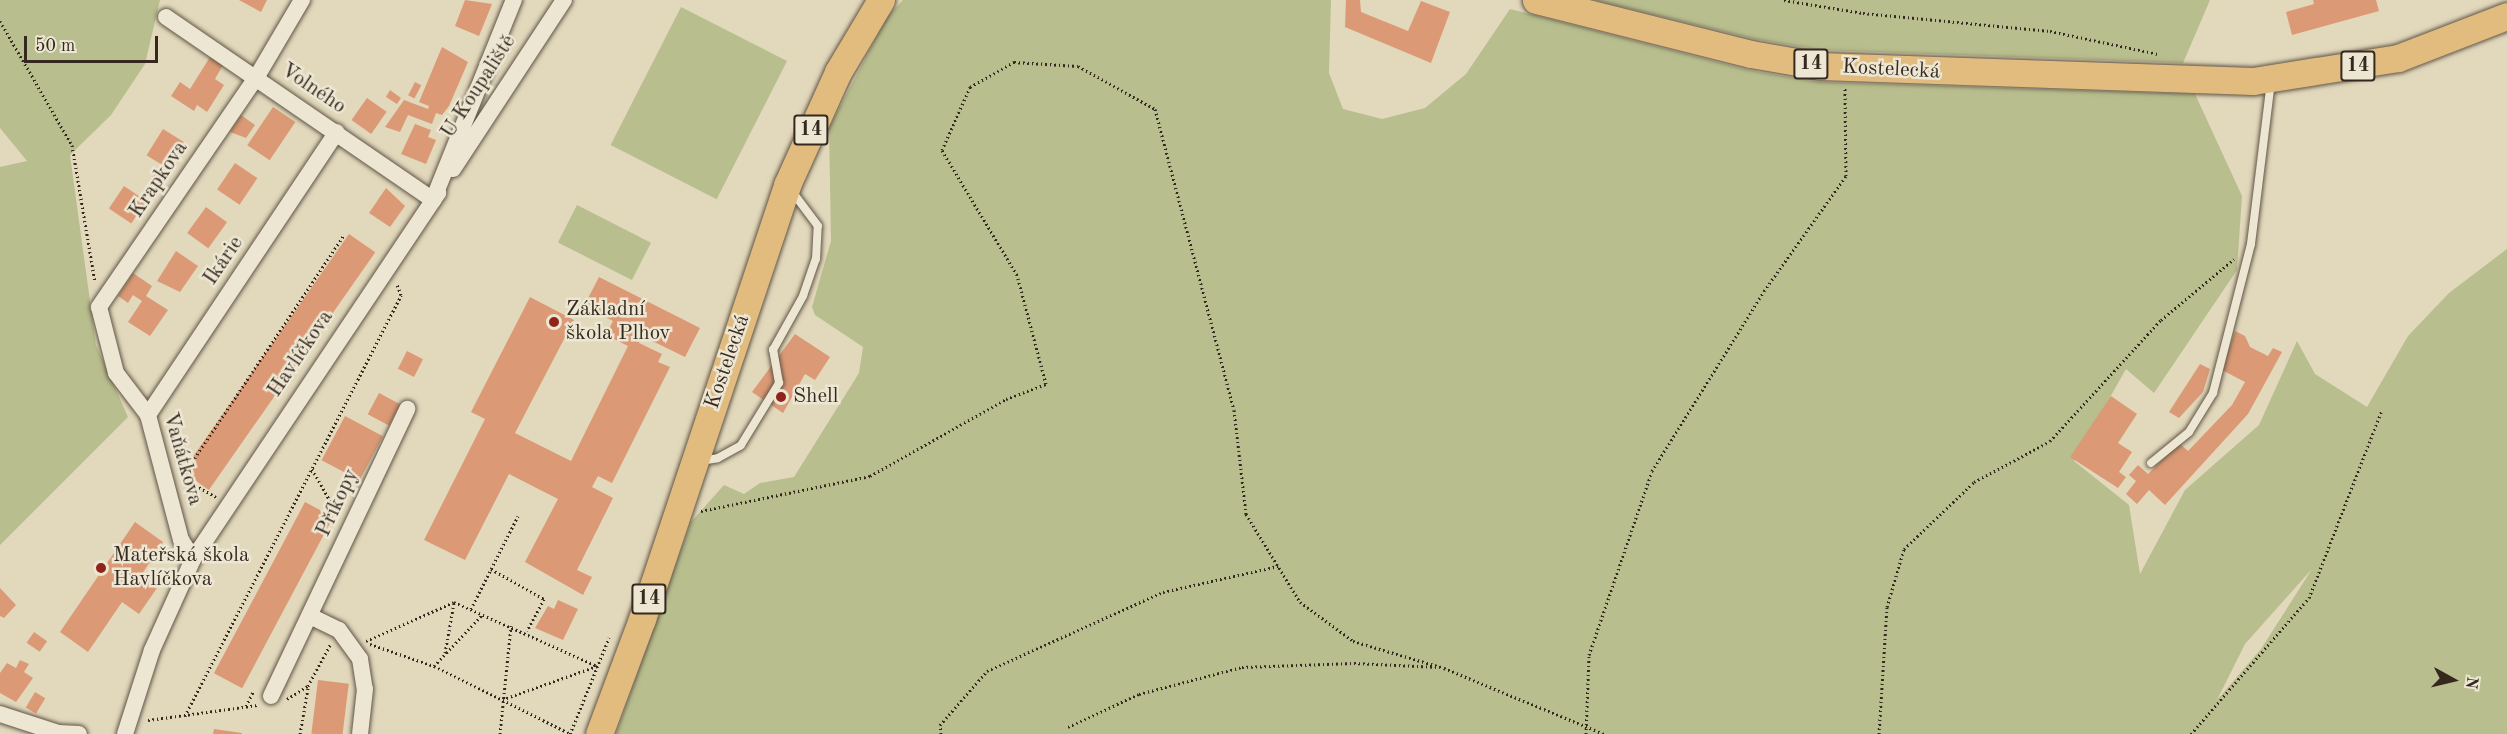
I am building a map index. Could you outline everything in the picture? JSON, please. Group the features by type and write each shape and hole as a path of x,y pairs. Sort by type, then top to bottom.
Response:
{"main road":[{"name":"Kostelecká","path":"1536,0 1751,54 1844,68 2262,81"},
{"name":"Kostelecká","path":"599,734 676,517 787,185 872,3"},
{"name":"14","path":"2262,81 2398,58 2507,16"}],"street":[{"name":"Krapkova","path":"99,307 256,78 302,0"},
{"name":"Havlíčkova","path":"127,728 152,650 193,559 227,503 433,200 514,0"},
{"name":"U Koupaliště","path":"433,200 564,0"},
{"name":"Volného","path":"166,17 337,132 433,200"},
{"name":"Ikárie","path":"148,415 337,132"},
{"name":"Vaňátkova","path":"99,307 116,373 148,415 181,540 193,559"},
{"name":"Příkopy","path":"274,700 310,615 407,409"},
{"path":"310,615 339,630 360,659 365,689 360,734"},
{"path":"0,714 58,733 79,734"}],"lane":[{"path":"2151,463 2189,432 2213,393 2251,244 2262,81"},
{"path":"693,462 718,458 741,445 779,383 773,350 803,296 816,259 818,226 787,185"}],"path":[{"path":"1784,0 1863,13 2050,31 2160,54"},
{"path":"0,21 72,145 99,307"},
{"path":"676,517 870,476 1006,399 1046,384 1017,275 942,150 970,87 1014,62 1078,66 1155,109 1234,410 1246,514 1300,602 1353,641 1444,668 1604,734"},
{"path":"1586,734 1589,655 1652,471 1764,291 1846,176 1844,68"},
{"path":"227,503 182,477 344,235"},
{"path":"1879,734 1887,607 1904,549 1974,482 2050,441 2161,320 2251,244"},
{"path":"185,716 401,295 389,264"},
{"path":"2191,734 2309,598 2382,410"},
{"path":"312,469 341,521"},
{"path":"471,609 518,516"},
{"path":"940,734 940,725 987,671 1163,592 1278,566"},
{"path":"491,569 544,599 527,632"},
{"path":"444,654 454,602"},
{"path":"364,642 454,602 527,632 597,666 504,699"},
{"path":"434,666 483,614"},
{"path":"500,734 511,626"},
{"path":"300,734 308,686 339,630 364,642 434,666 571,734"},
{"path":"1068,727 1139,694 1242,667 1354,663 1444,668"},
{"path":"246,706 256,686"},
{"path":"127,728 274,700 308,686"}],"green space":[{"path":"0,0 160,0 145,64 111,115 70,155 96,345 128,417 0,545 0,167 27,161 0,128"},
{"path":"903,0 1331,0 1329,73 1343,109 1382,119 1425,108 1466,74 1510,9 1748,70 1818,82 2195,94 2242,196 2237,270 2154,393 2126,369 2074,461 2129,505 2140,574 2185,490 2259,425 2297,341 2315,374 2367,407 2408,336 2449,293 2507,249 2507,734 616,734 691,522 724,485 744,494 760,483 794,477 859,373 863,347 815,315 812,307 831,241 829,128 887,17","holes":["2312,569 2261,649 2217,700 2245,644"]},
{"path":"1595,0 2210,0 2183,63 1822,50 1754,39"},
{"path":"681,7 787,61 717,199 611,145"},
{"path":"577,205 651,243 632,280 558,242"}],"building":[{"path":"239,0 267,0 261,12"},
{"path":"465,0 492,4 479,36 455,26"},
{"path":"1346,0 1360,0 1361,12 1408,31 1421,1 1450,12 1431,63 1345,27"},
{"path":"2313,0 2376,0 2379,11 2292,35 2286,12 2314,4"},
{"path":"442,47 468,62 449,106 442,115 436,113 432,124 408,115 400,132 385,127 404,100 428,109 429,106 419,102"},
{"path":"210,57 223,65 215,79 224,85 207,112 197,105 194,111 171,96 180,82 190,89"},
{"path":"415,82 421,85 414,99 408,95"},
{"path":"390,90 401,98 397,104 386,97"},
{"path":"367,98 387,112 371,134 352,120"},
{"path":"273,107 295,122 270,160 247,145"},
{"path":"241,115 255,125 246,138 230,132"},
{"path":"415,124 431,130 428,137 436,140 426,164 401,154"},
{"path":"163,129 185,143 169,169 147,155"},
{"path":"235,163 257,178 239,205 217,190"},
{"path":"156,171 164,176 156,188 149,183"},
{"path":"124,186 146,201 131,223 109,208"},
{"path":"386,188 405,206 390,227 369,213"},
{"path":"206,207 227,222 208,248 187,233"},
{"path":"349,234 375,252 209,490 183,472"},
{"path":"176,251 198,266 180,292 157,281"},
{"path":"133,273 152,286 146,296 168,310 150,336 128,322 142,301 133,295 128,303 118,296"},
{"path":"599,277 700,328 685,357 642,336 639,343 662,354 658,362 670,367 612,483 598,476 592,487 613,498 577,570 592,577 583,595 525,562 558,499 509,474 465,560 424,540 485,419 471,412 530,297 574,320 515,433 571,461 628,346 606,335 613,321 584,306"},
{"path":"2235,331 2245,336 2250,347 2268,356 2273,348 2282,352 2248,414 2165,505 2149,490 2137,504 2126,494 2136,481 2129,475 2138,465 2148,474 2179,443 2188,451 2232,405 2245,382 2222,370"},
{"path":"795,334 830,357 815,380 805,374 783,413 752,392"},
{"path":"407,351 423,359 414,377 398,369"},
{"path":"2200,364 2210,369 2203,392 2179,418 2169,412"},
{"path":"379,393 400,404 389,425 368,414"},
{"path":"2111,396 2137,414 2118,443 2132,452 2119,472 2126,477 2118,488 2070,457"},
{"path":"345,416 383,436 359,480 322,460"},
{"path":"305,502 333,517 242,688 214,673"},
{"path":"135,522 163,542 140,577 157,588 139,614 122,602 88,652 60,632"},
{"path":"0,588 16,605 4,618 0,616"},
{"path":"558,600 578,609 563,640 535,628 548,606 554,609"},
{"path":"34,632 47,641 40,652 27,643"},
{"path":"20,660 29,664 24,672 33,678 16,702 0,693 0,673 7,663 16,668"},
{"path":"318,680 349,684 343,734 311,734"},
{"path":"35,692 45,698 36,714 26,707"},
{"path":"214,729 242,733 242,734 213,734"}],"place":[{"name":"Základní škola Plhov","path":"554,322"},
{"name":"Shell","path":"781,397"},
{"name":"Mateřská škola Havlíčkova","path":"101,568"}]}
